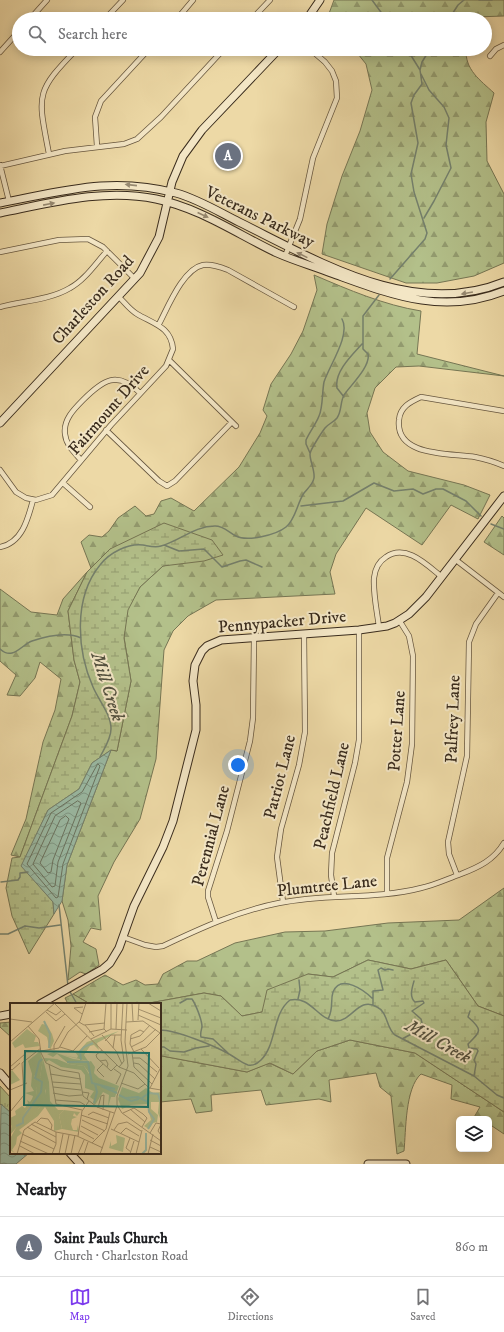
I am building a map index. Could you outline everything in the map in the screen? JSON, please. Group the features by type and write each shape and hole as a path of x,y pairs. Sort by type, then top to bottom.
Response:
{"street":[{"path":"36,12 47,0"},
{"path":"112,12 123,0"},
{"path":"183,12 194,0"},
{"path":"259,12 270,0"},
{"path":"312,12 320,0"},
{"path":"0,52 12,39"},
{"path":"492,54 496,49 504,45"},
{"path":"49,154 41,110 43,90 55,72 70,56"},
{"path":"97,146 95,117 102,101 143,56"},
{"path":"9,201 0,166 49,154 97,146 124,144 143,134 217,56"},
{"name":"Charleston Road","path":"0,423 136,279 156,246 169,192 179,164 192,142 272,56"},
{"path":"285,256 302,211 312,158 337,98 336,81 332,71 318,56"},
{"name":"Veterans Parkway","path":"0,203 97,186 127,184 177,194 217,211 288,248 329,267 407,292 455,295 476,291 504,282"},
{"name":"Veterans Parkway","path":"0,213 112,194 146,197 167,202 202,214 285,256 377,290 409,298 435,302 459,302 504,292"},
{"path":"0,252 59,240 81,238 94,241 107,251 136,279"},
{"path":"0,307 58,294 71,288 86,275 107,251"},
{"path":"159,324 188,275 198,267 204,265 216,266 233,273 294,307"},
{"path":"491,296 504,296"},
{"name":"Fairmount Drive","path":"33,500 47,498 63,483 106,430 170,360 173,349 168,333 159,324 137,314 119,297"},
{"path":"106,430 159,481 167,486 175,482 234,424 170,360"},
{"path":"81,460 69,446 65,435 68,418 80,404 98,385 110,380 126,382 140,393"},
{"path":"504,411 421,397 409,402 400,413 399,424 400,433 408,444 420,450 476,457 504,466"},
{"path":"0,470 16,492 33,500 20,535 12,543 0,547"},
{"path":"63,483 90,507"},
{"name":"Pennypacker Drive","path":"42,1003 72,988 110,963 123,937 134,906 163,847 173,821 196,730 197,713 193,673 198,658 207,646 214,642 228,639 359,630 379,627 399,620 418,606 456,560 504,496"},
{"path":"379,627 374,578 377,566 385,557 395,553 407,553 417,558 442,577"},
{"path":"456,560 504,597"},
{"name":"Palfrey Lane","path":"457,875 449,854 448,842 467,756 469,642 476,624 498,593"},
{"name":"Potter Lane","path":"387,893 387,858 407,782 412,744 413,656 410,636 399,620"},
{"name":"Peachfield Lane","path":"334,896 330,875 332,853 355,763 359,740 359,630"},
{"name":"Patriot Lane","path":"283,902 278,877 277,852 281,829 301,758 305,732 304,634"},
{"name":"Perennial Lane","path":"216,922 208,897 208,891 227,831 250,742 253,718 254,638"},
{"name":"Plumtree Lane","path":"123,937 156,947 163,946 237,913 283,902 307,898 387,893 421,888 457,875 490,860 504,843"},
{"path":"0,1016 10,1014"},
{"path":"0,1073 10,1085"},
{"path":"71,1154 80,1164"},
{"path":"368,1164 406,1164"}],"green space":[{"path":"334,0 504,0 504,16 492,16 492,12 330,12"},
{"path":"360,56 466,56 474,74 494,93 486,122 487,161 504,194 504,263 474,276 437,283 406,283 322,254 327,224 342,176 360,131 372,90 366,64"},
{"path":"314,275 380,301 421,311 417,354 504,376 419,366 396,367 375,388 367,413 370,432 383,452 408,471 464,485 490,495 478,519 451,505 422,545 366,508 336,554 330,572 335,594 216,600 188,616 173,631 164,650 156,759 140,819 114,862 98,896 101,930 91,928 83,942 96,949 99,965 86,974 80,972 68,980 71,946 68,920 62,901 67,865 111,750 117,751 131,681 124,637 127,610 140,587 163,566 178,563 110,549 91,568 81,542 89,535 102,537 109,531 118,518 135,506 146,516 154,514 161,501 171,498 194,511 239,467 260,433 267,416 263,410 271,384 291,354 303,331 317,290"},
{"path":"502,516 504,518 504,555 484,542"},
{"path":"164,523 212,540 223,555 204,561 163,566 140,587 128,610 124,638 131,681 117,751 111,750 92,763 79,789 48,810 22,866 53,902 54,914 29,954 12,916 6,888 12,858 20,857 72,716 80,682 74,660 68,611 87,572 110,549"},
{"path":"87,572 68,611 74,660 80,682 72,716 20,857 11,855 26,819 43,742 55,710 61,679 40,662 35,678 20,696 7,695 16,675 0,661 0,589 31,612 57,615 63,599"},
{"path":"504,888 504,1016 478,1006 446,960 411,969 368,960 333,977 308,974 262,1012 242,1016 221,996 204,993 149,1003 88,1003 73,994 105,975 123,985 136,980 145,985 158,984 163,974 187,961 197,961 235,943 285,932 325,931 388,923 459,920"},
{"path":"368,960 411,969 446,960 478,1006 504,1016 504,1112 415,1053 350,1040 317,1051 293,1074 270,1063 247,1072 161,1057 161,1003 149,1003 204,993 221,996 242,1016 262,1012 267,990 308,974 333,977"},
{"path":"73,994 88,1003 68,1003 65,998"},
{"path":"10,1022 10,1036 0,1027 0,1023"},
{"path":"350,1040 415,1053 504,1112 504,1134 492,1126 492,1116 475,1116 480,1107 451,1099 452,1085 421,1074 412,1089 409,1099 404,1151 397,1154 391,1096 380,1087 376,1073 329,1080 331,1102 319,1099 266,1105 261,1090 211,1095 212,1111 196,1113 191,1099 161,1102 162,1056 247,1072 269,1063 293,1074 317,1051"},
{"path":"0,1086 10,1097 10,1112 0,1104"}],"water":[{"path":"111,750 67,865 62,901 54,914 53,902 21,866 48,810 79,789 92,763"},
{"path":"1,1104 10,1112 10,1154 28,1154 16,1164 0,1164"}],"waterway":[{"name":"Mill Creek","path":"372,0 381,12"},
{"path":"454,12 458,5 464,0"},
{"path":"479,0 492,0"},
{"name":"Mill Creek","path":"390,279 425,239 427,233 414,192 411,174 418,143 411,103 414,95 422,84 420,70 411,56"},
{"path":"420,70 426,56"},
{"path":"421,74 429,90 444,107 449,118 446,145 451,168 424,218"},
{"name":"Mill Creek","path":"100,757 107,744 111,729 107,713 95,692 88,673 81,641 80,625 85,593 91,578 108,557 125,547 137,545 159,547 200,528 215,526 221,527 241,538 261,537 276,533 286,527 292,520 304,493 314,478 310,454 312,449 325,428 337,418 344,395 359,376 366,364 368,354 363,349 363,316 379,295"},
{"path":"310,453 306,440 320,413 324,382 342,342 344,333 342,319"},
{"path":"344,397 337,388 338,376 353,353 362,344"},
{"path":"301,506 343,501 374,483 394,491 413,489 423,494 436,489 443,489 466,501 481,516"},
{"path":"491,524 504,529"},
{"path":"164,545 179,551 204,549 222,567 246,560 262,567"},
{"path":"0,649 5,652 13,653 32,641 56,635 69,635 81,638"},
{"path":"1,882 18,880 20,873 28,872"},
{"name":"Mill Creek","path":"59,905 68,986"},
{"path":"0,934 8,934 25,926 39,928 60,925"},
{"path":"373,1005 373,991 383,990 378,970 381,968 385,970 393,970"},
{"path":"298,999 300,990 299,980"},
{"path":"402,1039 417,1031 422,1023 421,1019 412,1011 424,1003 423,1001 415,1002 412,998 414,981"},
{"path":"328,1019 331,1011 333,992 342,984 353,985 373,999"},
{"name":"Mill Creek","path":"69,990 76,1003"},
{"path":"180,1003 187,999 192,999 201,1021 201,1037 213,1039 228,1053"},
{"name":"Mill Creek","path":"161,1030 195,1039 223,1051 245,1064 252,1065 259,1061 266,1053 270,1046 280,1013 290,1000 297,999 303,1001 309,1004 324,1017 336,1021 342,1020 360,1007 371,1004 381,1009 392,1032 395,1035 474,1076 497,1095 504,1098"},
{"path":"470,1011 468,1017 478,1028 478,1033 468,1044 469,1048 477,1049 478,1051 474,1060 476,1064 474,1076"},
{"path":"161,1047 164,1047 170,1051 184,1052 209,1046"}],"place":[{"name":"Saint Pauls Church","path":"228,156"}]}
